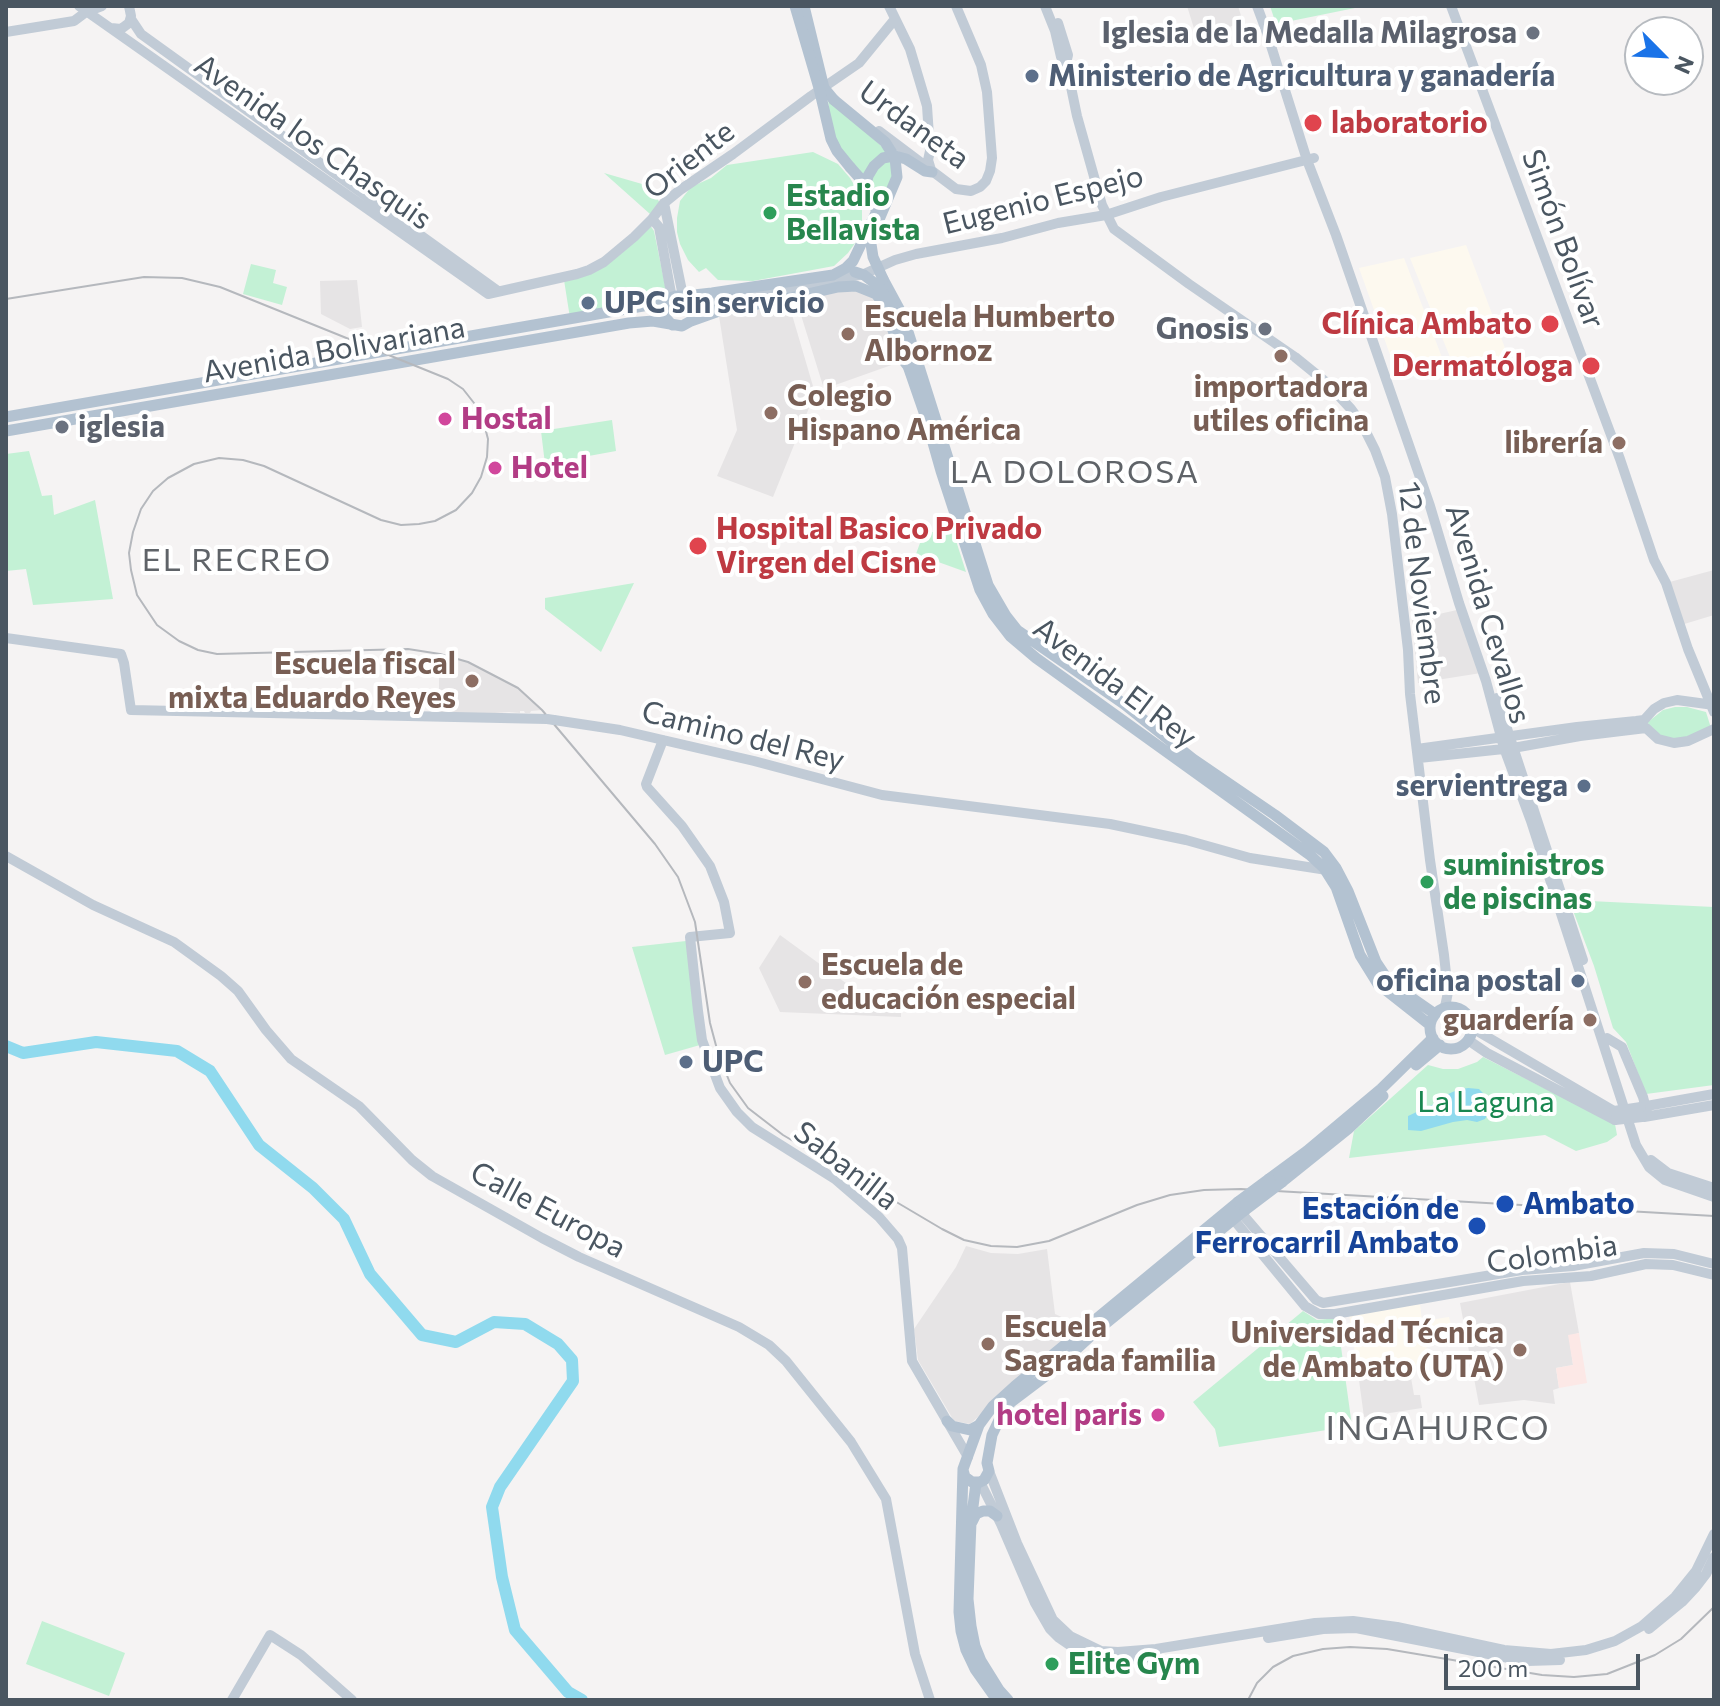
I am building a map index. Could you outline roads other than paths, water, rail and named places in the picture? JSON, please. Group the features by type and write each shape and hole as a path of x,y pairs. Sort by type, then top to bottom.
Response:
{"main road":[{"path":"795,6 831,139 876,203 876,213 850,270 864,275 877,285 891,304 908,359 914,365"},
{"path":"804,6 824,88 885,142 895,158 897,177 871,244 873,257 903,316 914,365"},
{"path":"866,185 874,166 888,157 901,157 932,172"},
{"name":"Avenida Bolivariana","path":"6,417 668,300 676,296 833,275 850,270"},
{"name":"Avenida El Rey","path":"838,287 856,286 876,294 884,304 904,361 914,365 980,590 1010,636 1036,658 1331,870 1348,891 1376,962 1386,977 1399,989 1441,1013"},
{"name":"Avenida Bolivariana","path":"6,431 629,323 653,321 682,326 693,318 719,311 838,287"},
{"path":"684,296 694,306 693,318"},
{"path":"668,300 664,307 665,317 672,325"},
{"path":"947,1421 952,1426 970,1430 979,1425 993,1406 1015,1386 1236,1210 1282,1182 1350,1128 1427,1055 1437,1042 1441,1013 1466,1013 1470,1018 1470,1034 1459,1047 1452,1048 1437,1042"},
{"path":"997,1700 966,1650 959,1612 973,1459 992,1435 1000,1418 1011,1402 1056,1368 1269,1179 1437,1042"},
{"path":"973,1459 987,1476 978,1482 968,1480 979,1425"},
{"path":"978,1482 971,1522 968,1599 973,1636 981,1661 1008,1700"},
{"path":"971,1522 976,1514 983,1511 997,1516"}],"street":[{"path":"6,32 74,21 82,9 104,6 103,18 109,27 121,29 129,23 130,10"},
{"path":"889,6 910,49 927,106 928,160 932,172"},
{"name":"Urdaneta","path":"824,88 956,189 964,191 980,187 989,174 992,158 987,92 973,41 956,6"},
{"path":"963,6 973,41"},
{"path":"1045,6 1061,57 1066,63"},
{"path":"1052,6 1068,55 1066,63 1077,116 1104,210"},
{"name":"Avenida Cevallos","path":"1257,6 1430,506 1636,1145 1641,1157 1665,1180 1714,1188"},
{"name":"Avenida Cevallos","path":"1264,6 1311,159"},
{"name":"Simón Bolívar","path":"1451,6 1620,459 1654,560 1666,583 1688,649 1713,707"},
{"name":"Avenida los Chasquis","path":"82,9 440,255"},
{"name":"Avenida los Chasquis","path":"130,10 141,34 493,293"},
{"name":"Oriente","path":"493,293 596,267 634,237 680,190 859,63 895,19"},
{"name":"Eugenio Espejo","path":"693,318 703,306 713,302 850,277 916,254 1002,238 1311,159"},
{"path":"664,203 684,296"},
{"name":"12 de Noviembre","path":"1104,210 1114,229 1310,368 1341,396 1362,424 1375,450 1385,477 1392,514 1408,650 1410,694 1448,992 1441,1013"},
{"path":"652,219 659,227 671,293 668,300"},
{"name":"Camino del Rey","path":"6,638 121,654 131,710 551,720 620,730 882,795 1110,824 1250,858 1331,870"},
{"path":"1507,743 1644,720 1654,709 1677,700 1713,707"},
{"path":"1418,753 1646,728 1658,739 1674,743 1688,741 1714,729"},
{"name":"Sabanilla","path":"663,740 646,784 682,826 710,866 724,902 730,933 690,937 702,1040 720,1088 752,1127 835,1179 879,1217 898,1239 902,1248 912,1361 973,1459 1053,1620 1070,1636 1101,1651 1118,1652 1156,1649 1315,1623 1353,1621 1397,1627 1504,1650 1551,1654 1586,1650 1615,1641 1642,1626 1675,1597 1696,1571 1714,1534"},
{"name":"Avenida Cevallos","path":"1507,743 1542,833 1647,1154 1668,1173 1714,1197"},
{"name":"Calle Europa","path":"6,856 93,905 174,942 221,976 238,991 291,1059 359,1106 432,1176 567,1251 739,1327 769,1345 786,1361 851,1442 886,1499 915,1654 930,1700"},
{"path":"1470,1034 1487,1053 1610,1113 1714,1105"},
{"path":"1607,1038 1622,1047 1643,1097 1644,1111"},
{"path":"1644,1111 1714,1094"},
{"path":"1236,1210 1310,1302"},
{"name":"Colombia","path":"1310,1302 1333,1302 1644,1253 1674,1254 1714,1264"},
{"name":"Colombia","path":"1310,1302 1319,1314 1327,1315 1523,1281 1576,1278 1646,1264 1673,1265 1714,1275"},
{"path":"978,1482 1050,1629 1080,1652 1119,1661 1323,1629 1356,1628 1528,1661 1585,1657 1624,1644 1645,1633 1689,1594 1706,1574 1714,1557"},
{"path":"232,1700 270,1635 301,1655 352,1700"}],"water":[{"path":"1468,1088 1479,1089 1488,1098 1491,1109 1485,1119 1453,1122 1421,1131 1408,1130 1408,1116 1446,1095"}],"waterway":[{"path":"6,1046 23,1053 96,1042 177,1051 210,1071 259,1145 313,1188 344,1219 370,1274 422,1335 456,1342 494,1322 525,1324 558,1344 572,1360 573,1381 500,1487 492,1507 502,1577 515,1630 568,1692 582,1700"}],"railway":[{"path":"6,299 144,277 182,278 220,287 448,379 463,389 483,420 488,439 487,457 472,493 456,510 435,521 401,525 381,520 264,466 219,458 194,464 168,478 153,491 141,509 129,553 137,595 157,625 198,650 217,654 408,649 468,662 518,688 542,710 655,844 678,877 695,922 710,1023 718,1053 730,1083 748,1108 783,1135 942,1229 964,1240 991,1246 1017,1247 1049,1241 1170,1195 1241,1189 1714,1216"},
{"path":"1248,1700 1257,1683 1273,1667 1293,1656 1350,1647 1387,1649 1542,1675 1574,1677 1607,1674 1655,1655 1681,1639 1714,1607"}],"place":[{"name":"Iglesia de la Medalla Milagrosa","path":"1533,33"},
{"name":"Ministerio de Agricultura y ganadería","path":"1032,76"},
{"name":"laboratorio","path":"1313,123"},
{"name":"Estadio Bellavista","path":"770,213"},
{"name":"UPC sin servicio","path":"588,303"},
{"name":"Clínica Ambato","path":"1550,324"},
{"name":"Gnosis","path":"1265,329"},
{"name":"Escuela Humberto Albornoz","path":"848,334"},
{"name":"importadora utiles oficina","path":"1281,356"},
{"name":"Dermatóloga","path":"1591,366"},
{"name":"Colegio Hispano América","path":"771,413"},
{"name":"Hostal","path":"445,419"},
{"name":"iglesia","path":"62,427"},
{"name":"librería","path":"1619,443"},
{"name":"Hotel","path":"495,468"},
{"name":"Hospital Basico Privado Virgen del Cisne","path":"698,546"},
{"name":"Escuela fiscal mixta Eduardo Reyes","path":"472,681"},
{"name":"servientrega","path":"1584,786"},
{"name":"suministros de piscinas","path":"1427,882"},
{"name":"oficina postal","path":"1578,981"},
{"name":"Escuela de educación especial","path":"805,982"},
{"name":"guardería","path":"1590,1020"},
{"name":"UPC","path":"686,1062"},
{"name":"Ambato","path":"1505,1204"},
{"name":"Estación de Ferrocarril Ambato","path":"1477,1226"},
{"name":"Escuela Sagrada familia","path":"988,1344"},
{"name":"Universidad Técnica de Ambato (UTA)","path":"1520,1350"},
{"name":"hotel paris","path":"1158,1415"},
{"name":"Elite Gym","path":"1052,1664"}],"district":[{"name":"LA DOLOROSA","path":"1075,472"},
{"name":"EL RECREO","path":"237,560"},
{"name":"INGAHURCO","path":"1438,1429"}],"park label":[{"name":"La Laguna","path":"1486,1102"}]}
